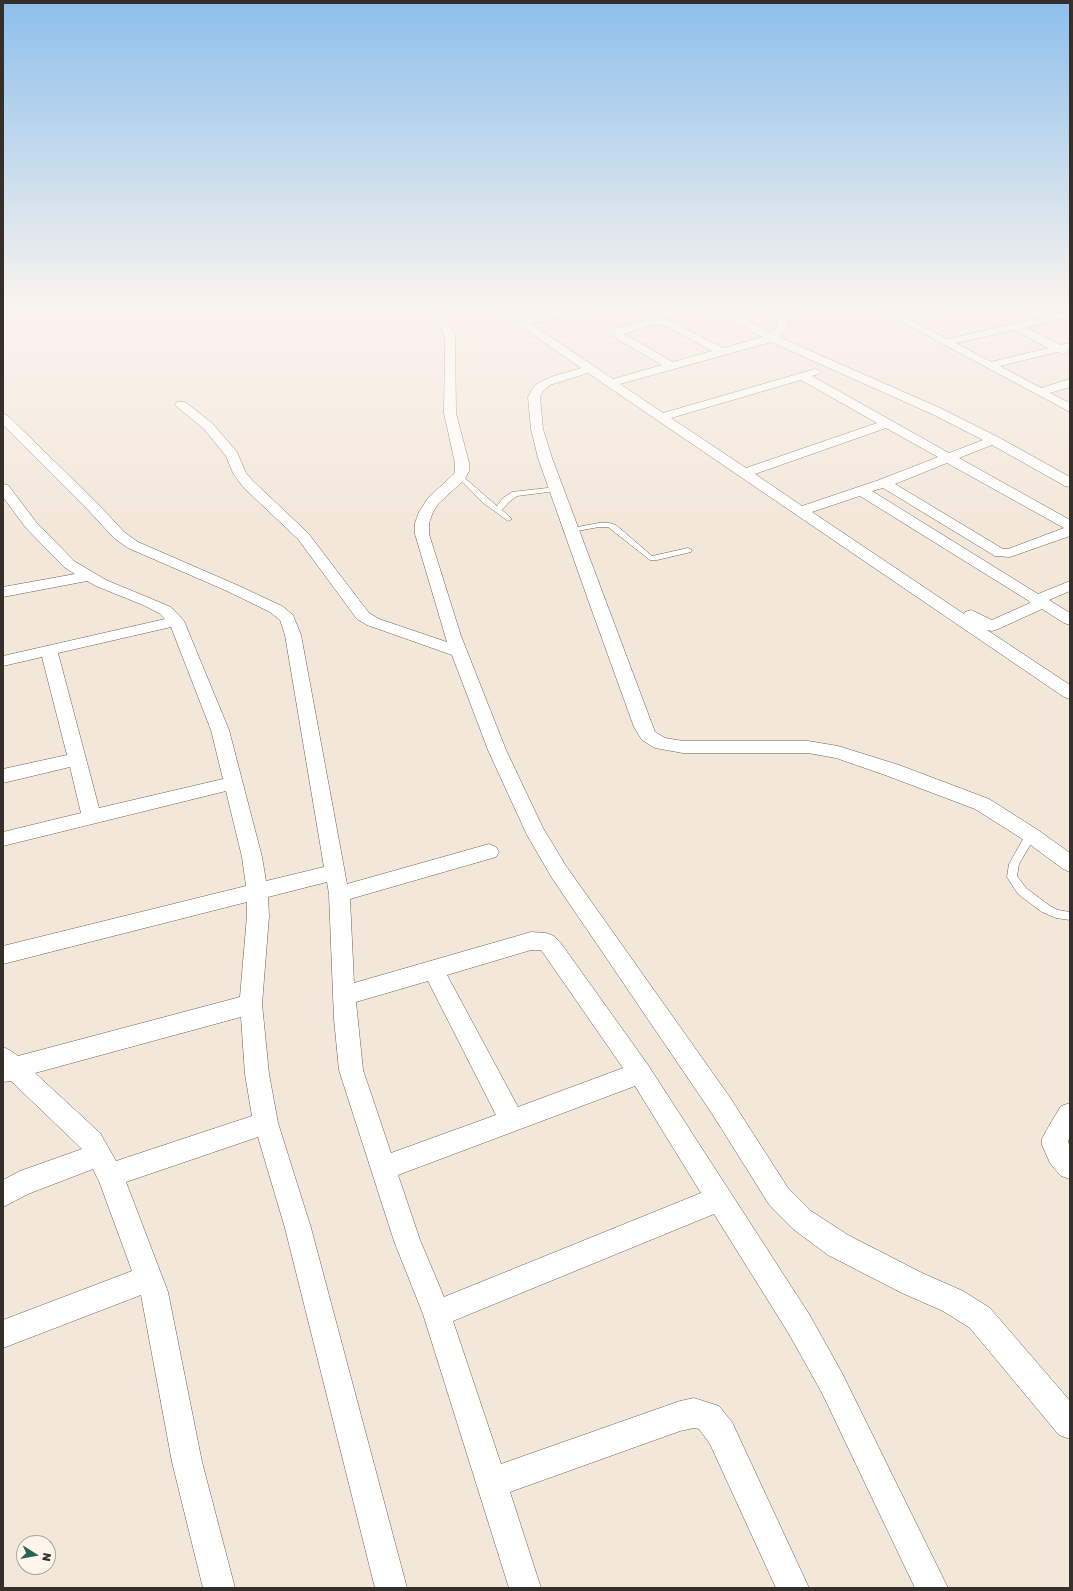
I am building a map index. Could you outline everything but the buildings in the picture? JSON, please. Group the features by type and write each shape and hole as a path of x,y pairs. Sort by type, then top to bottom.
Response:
{"street":[{"path":"450,381 450,413 462,463 460,476 433,501 426,512 422,523 422,534 459,652 498,750 534,830 560,872 720,1104 779,1197 802,1220 838,1245 912,1283 953,1301 980,1318 1070,1424"},
{"path":"550,381 538,389 534,397 537,429 556,489 635,706 648,736 661,744 683,747 808,747 838,752 892,770 982,804 1032,835 1070,864"},
{"path":"607,381 1070,693"},
{"path":"611,384 620,381"},
{"path":"660,417 785,381"},
{"path":"812,381 1070,526"},
{"path":"871,381 897,392 993,440 1070,483"},
{"path":"1020,381 1070,408"},
{"path":"1040,392 1070,383"},
{"path":"181,405 208,426 232,456 240,473 248,484 303,536 363,616 373,622 459,652"},
{"path":"3,418 94,508 119,535 133,545 232,588 276,609 287,618 293,635 327,874 339,894 345,1019 351,1070 407,1241 437,1314 525,1588"},
{"path":"745,473 886,424"},
{"path":"801,511 884,483 993,440"},
{"path":"884,483 1000,553 1010,553 1070,531"},
{"path":"3,488 31,525 69,564 89,576 165,610 176,621 220,730 252,857 265,889 258,916 251,1004 257,1074 266,1123 298,1228 391,1588"},
{"path":"862,491 1070,620"},
{"path":"3,592 89,576"},
{"path":"957,617 969,614 992,626 1070,586"},
{"path":"3,662 176,621"},
{"path":"49,652 92,818"},
{"path":"3,776 77,760"},
{"path":"3,839 233,783"},
{"path":"339,894 489,852"},
{"path":"3,954 327,874"},
{"path":"344,996 434,971 531,941 546,942 552,948 640,1073 799,1324 832,1383 932,1588"},
{"path":"434,971 512,1121"},
{"path":"7,1066 251,1004"},
{"path":"7,1066 91,1141 104,1165 154,1292 187,1462 219,1588"},
{"path":"383,1168 640,1073"},
{"path":"1070,1114 1055,1139 1054,1145 1059,1154 1070,1167"},
{"path":"3,1194 20,1184 104,1165 266,1123"},
{"path":"437,1314 719,1199"},
{"path":"3,1334 149,1278"},
{"path":"491,1483 680,1416 694,1413 708,1417 721,1433 792,1588"}],"lane":[{"path":"460,476 508,519"},
{"path":"498,510 506,500 515,494 556,489"},
{"path":"572,530 598,525 609,525 650,558 657,558 688,550"},
{"path":"1032,835 1014,864 1012,877 1022,891 1046,909 1056,914 1070,916"}]}
